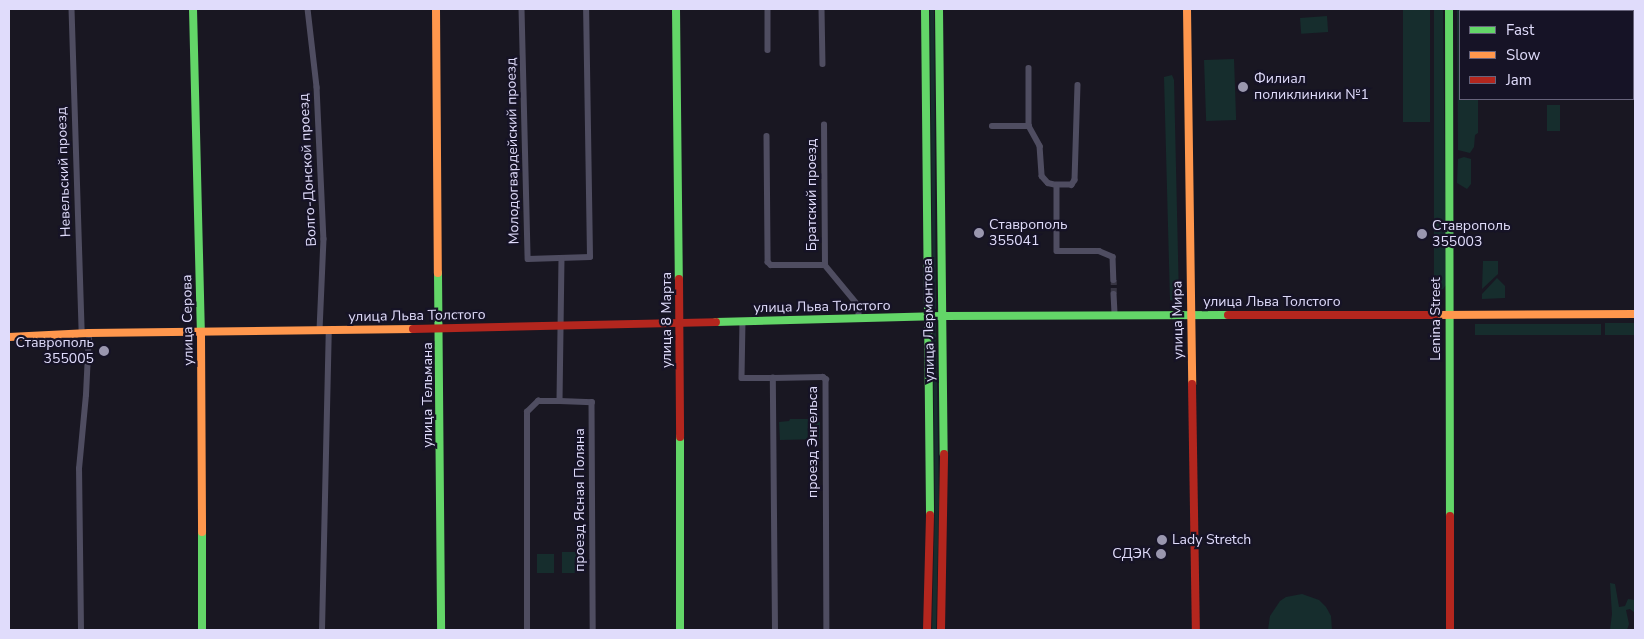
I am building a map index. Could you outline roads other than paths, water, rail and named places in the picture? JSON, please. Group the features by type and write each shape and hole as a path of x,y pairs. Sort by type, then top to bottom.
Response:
{"main road":[{"name":"улица Серова","path":"193,9 201,332 202,630"},
{"name":"улица Тельмана","path":"436,9 441,630"},
{"name":"улица 8 Марта","path":"676,9 680,323 680,630"},
{"name":"улица Лермонтова","path":"925,9 930,502 927,630"},
{"name":"улица Лермонтова","path":"939,9 944,503 941,630"},
{"name":"улица Мира","path":"1187,9 1196,630"},
{"name":"Lenina Street","path":"1449,9 1450,630"},
{"name":"улица Льва Толстого","path":"9,337 86,333 440,329 942,316 1635,314"}],"street":[{"name":"Невельский проезд","path":"72,9 86,333 86,395 79,469 81,630"},
{"name":"Волго-Донской проезд","path":"308,9 317,87 324,235 322,630"},
{"name":"Молодогвардейский проезд","path":"522,9 528,259 590,257 586,9"},
{"path":"768,9 768,50"},
{"path":"822,9 824,64"},
{"path":"1029,68 1029,126 1040,146 1042,176 1048,184 1057,186 1072,185 1075,180 1078,85"},
{"name":"Братский проезд","path":"824,125 825,265 859,306 859,319"},
{"path":"992,126 1029,126"},
{"name":"Братский проезд","path":"767,136 768,262 771,265 825,265"},
{"path":"1057,186 1057,251 1099,251 1113,257 1114,280"},
{"path":"560,401 562,258"},
{"path":"1114,294 1115,316"},
{"path":"743,322 742,378 773,378 775,630"},
{"name":"проезд Энгельса","path":"773,378 823,377 826,379 827,630"},
{"name":"проезд Ясная Поляна","path":"527,630 527,412 538,401 592,402 593,630"}],"tunnel":[{"path":"1114,280 1114,294"}],"place":[{"name":"Филиал поликлиники №1","path":"1243,87"},
{"name":"Ставрополь 355041","path":"979,233"},
{"name":"Ставрополь 355003","path":"1422,234"},
{"name":"Ставрополь 355005","path":"104,351"},
{"name":"Lady Stretch","path":"1162,540"},
{"name":"СДЭК","path":"1161,554"}]}
